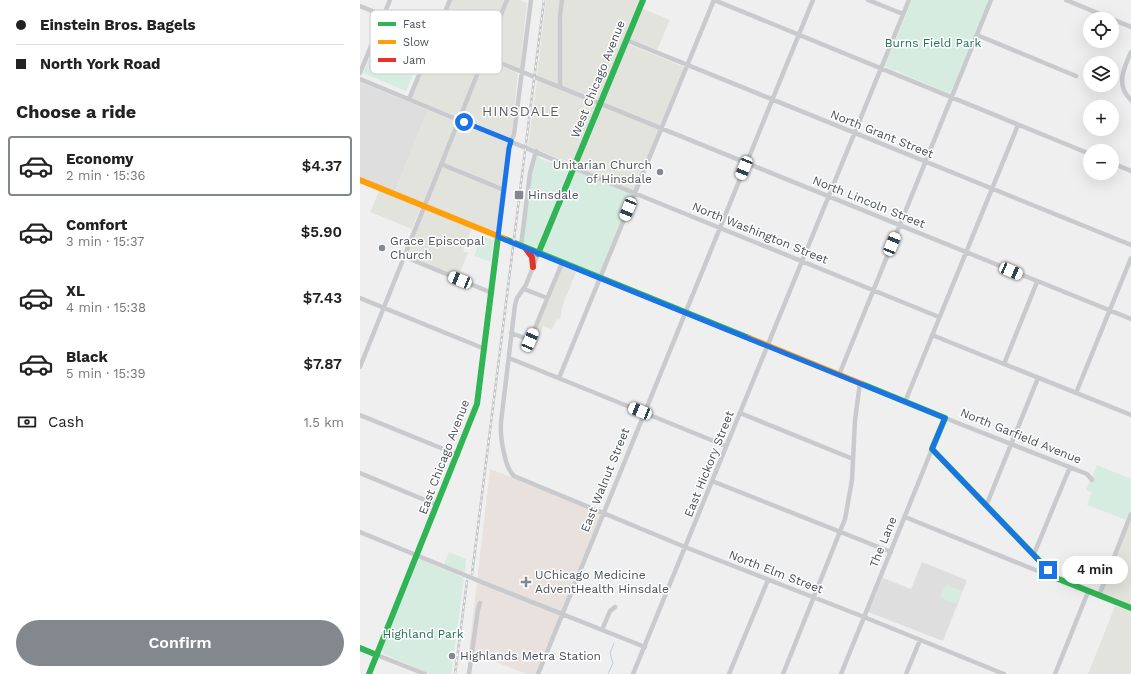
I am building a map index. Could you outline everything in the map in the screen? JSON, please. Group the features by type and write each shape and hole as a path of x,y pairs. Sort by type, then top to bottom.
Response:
{"main road":[{"name":"West Chicago Avenue","path":"574,167 643,0"},
{"path":"538,254 574,167"},
{"name":"North Garfield Avenue","path":"360,180 538,254 945,418"},
{"name":"East Chicago Avenue","path":"369,674 458,455 477,404 498,237"},
{"path":"521,246 531,255 533,267"},
{"name":"The Lane","path":"932,449 945,418"},
{"path":"932,449 1056,578 1131,608"},
{"path":"360,648 377,655"}],"street":[{"path":"386,10 390,0"},
{"path":"446,10 450,0"},
{"path":"502,13 507,0"},
{"path":"498,237 509,148 514,134 529,0"},
{"path":"560,87 560,16 562,0"},
{"path":"558,378 714,0 1083,151"},
{"name":"East Walnut Street","path":"538,674 813,0"},
{"path":"868,0 903,14"},
{"name":"East Hickory Street","path":"634,674 908,0"},
{"path":"838,375 991,0"},
{"path":"1066,0 1075,2 1131,27"},
{"name":"North Lincoln Street","path":"360,6 370,10"},
{"path":"976,36 1076,76"},
{"name":"North Grant Street","path":"626,40 1131,245"},
{"path":"360,73 370,49"},
{"path":"1131,52 1122,78 1123,88 1131,100"},
{"name":"North Lincoln Street","path":"502,64 1131,319"},
{"path":"410,100 420,74"},
{"path":"360,366 423,206 478,74"},
{"name":"North Washington Street","path":"360,79 720,228 940,316"},
{"path":"905,402 1018,125"},
{"path":"521,246 530,173 536,152"},
{"path":"441,164 504,190"},
{"path":"1119,166 1131,171"},
{"name":"North Elm Street","path":"538,254 524,289 517,298 511,333 501,428 506,461 509,470 514,476 685,547 1004,674"},
{"path":"403,256 492,293"},
{"path":"1076,393 1131,258"},
{"path":"511,333 530,340 562,263"},
{"path":"1004,364 1037,282"},
{"path":"524,289 547,298"},
{"path":"360,298 485,349"},
{"path":"932,335 1131,415"},
{"path":"509,358 726,446"},
{"path":"986,506 1038,378"},
{"path":"783,674 840,532 848,503 854,459 855,420 860,383"},
{"path":"740,413 854,459"},
{"path":"360,415 458,455"},
{"name":"North Garfield Avenue","path":"945,418 1087,474 1092,480"},
{"name":"The Lane","path":"842,674 932,449"},
{"path":"1034,554 1070,468"},
{"path":"360,473 437,505"},
{"path":"712,481 891,552"},
{"path":"1099,596 1131,514"},
{"path":"905,517 1056,578"},
{"path":"360,532 645,647"},
{"path":"729,674 768,580"},
{"path":"1055,674 1088,592"},
{"path":"469,674 480,603"},
{"path":"602,630 610,611 615,607"},
{"path":"906,674 920,640"},
{"path":"377,655 425,674"}],"shaded area":[{"path":"451,0 505,0 501,10 447,10"},
{"path":"509,0 520,0 527,3 520,69 502,61 502,18"},
{"path":"546,0 561,0 558,85 537,75"},
{"path":"564,0 641,0 600,101 562,86 562,18"},
{"path":"641,8 670,20 657,50 628,39"},
{"path":"628,44 684,67 634,191 576,166"},
{"path":"502,66 518,73 511,139 461,118 480,74 502,74"},
{"path":"421,74 475,74 458,117 411,98"},
{"path":"537,80 598,105 573,164 528,146"},
{"path":"360,82 428,110 394,193 360,179"},
{"path":"428,110 456,121 423,205 394,193"},
{"path":"460,123 508,143 496,234 427,204"},
{"path":"380,189 421,207 412,229 370,212"},
{"path":"424,208 472,228 463,251 468,253 458,277 405,256"},
{"path":"562,266 576,272 562,307 560,320 557,319 552,329 543,326 536,345 530,343"},
{"name":"UChicago Medicine AdventHealth Hinsdale","path":"490,469 602,513 537,674 526,674 469,651"},
{"path":"1131,508 1131,605 1097,593"},
{"path":"922,562 967,580 943,641 868,612 883,578 911,589"},
{"path":"1115,606 1131,611 1131,674 1088,674"}],"green space":[{"name":"Burns Field Park","path":"912,0 989,0 950,94 885,66"},
{"path":"370,56 370,74 413,74 406,91 363,73"},
{"path":"538,156 541,159 566,168 568,171 538,246 534,248 523,243 531,177 536,157"},
{"path":"575,170 633,194 599,275 542,251"},
{"path":"482,236 493,240 491,262 474,256"},
{"path":"1097,465 1131,479 1131,508 1126,520 1087,505 1092,492 1086,490"},
{"path":"449,552 466,559 465,573 444,564"},
{"name":"Highland Park","path":"419,560 423,560 464,578 451,674 430,674 384,654 382,650"},
{"path":"946,585 962,591 956,604 940,597"}],"waterway":[{"path":"608,674 613,663 610,653 614,643"}],"railway":[{"path":"472,574 544,0"},
{"path":"455,674 467,581"}],"traffic: fast":[{"path":"538,254 643,0"},
{"path":"369,674 477,404 498,237"},
{"path":"505,239 749,338"},
{"path":"862,384 945,418 932,449 1056,578 1131,608"},
{"path":"360,648 377,655"}],"traffic: slow":[{"path":"360,180 505,239"},
{"path":"749,338 862,384"}],"traffic: jam":[{"path":"526,249 532,257 533,267"}],"place":[{"name":"Unitarian Church of Hinsdale","path":"660,172"},
{"name":"Hinsdale","path":"519,195"},
{"name":"Grace Episcopal Church","path":"382,248"},
{"name":"UChicago Medicine AdventHealth Hinsdale","path":"526,582"},
{"name":"Highlands Metra Station","path":"452,656"}],"district":[{"name":"HINSDALE","path":"521,111"}],"route":[{"path":"464,122 511,141 498,237 945,418 932,449 1048,570"}]}
